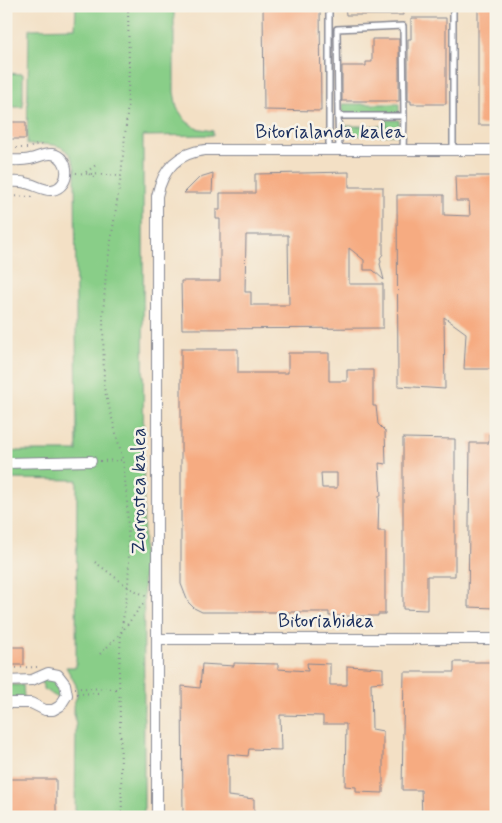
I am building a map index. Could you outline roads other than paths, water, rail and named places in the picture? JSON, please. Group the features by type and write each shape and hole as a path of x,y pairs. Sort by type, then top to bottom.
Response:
{"street":[{"name":"Bitorialanda kalea","path":"169,168 179,158 193,151 205,150 496,150"},
{"path":"6,160 32,159 45,154 51,154 58,156 64,161 67,174 60,186 52,190 44,190 24,182 6,182"},
{"name":"Zorrostea kalea","path":"157,817 157,196 163,177 169,168"},
{"path":"6,464 91,462"},
{"name":"Bitoriabidea","path":"157,639 496,639"},
{"path":"6,681 28,681 45,674 54,674 64,681 67,695 60,706 53,710 45,710 31,703 6,703"}],"lane":[{"path":"329,6 334,150"},
{"path":"452,6 453,150"},
{"path":"334,150 338,116 336,29 403,26 403,150"},
{"path":"338,116 404,116"}]}
